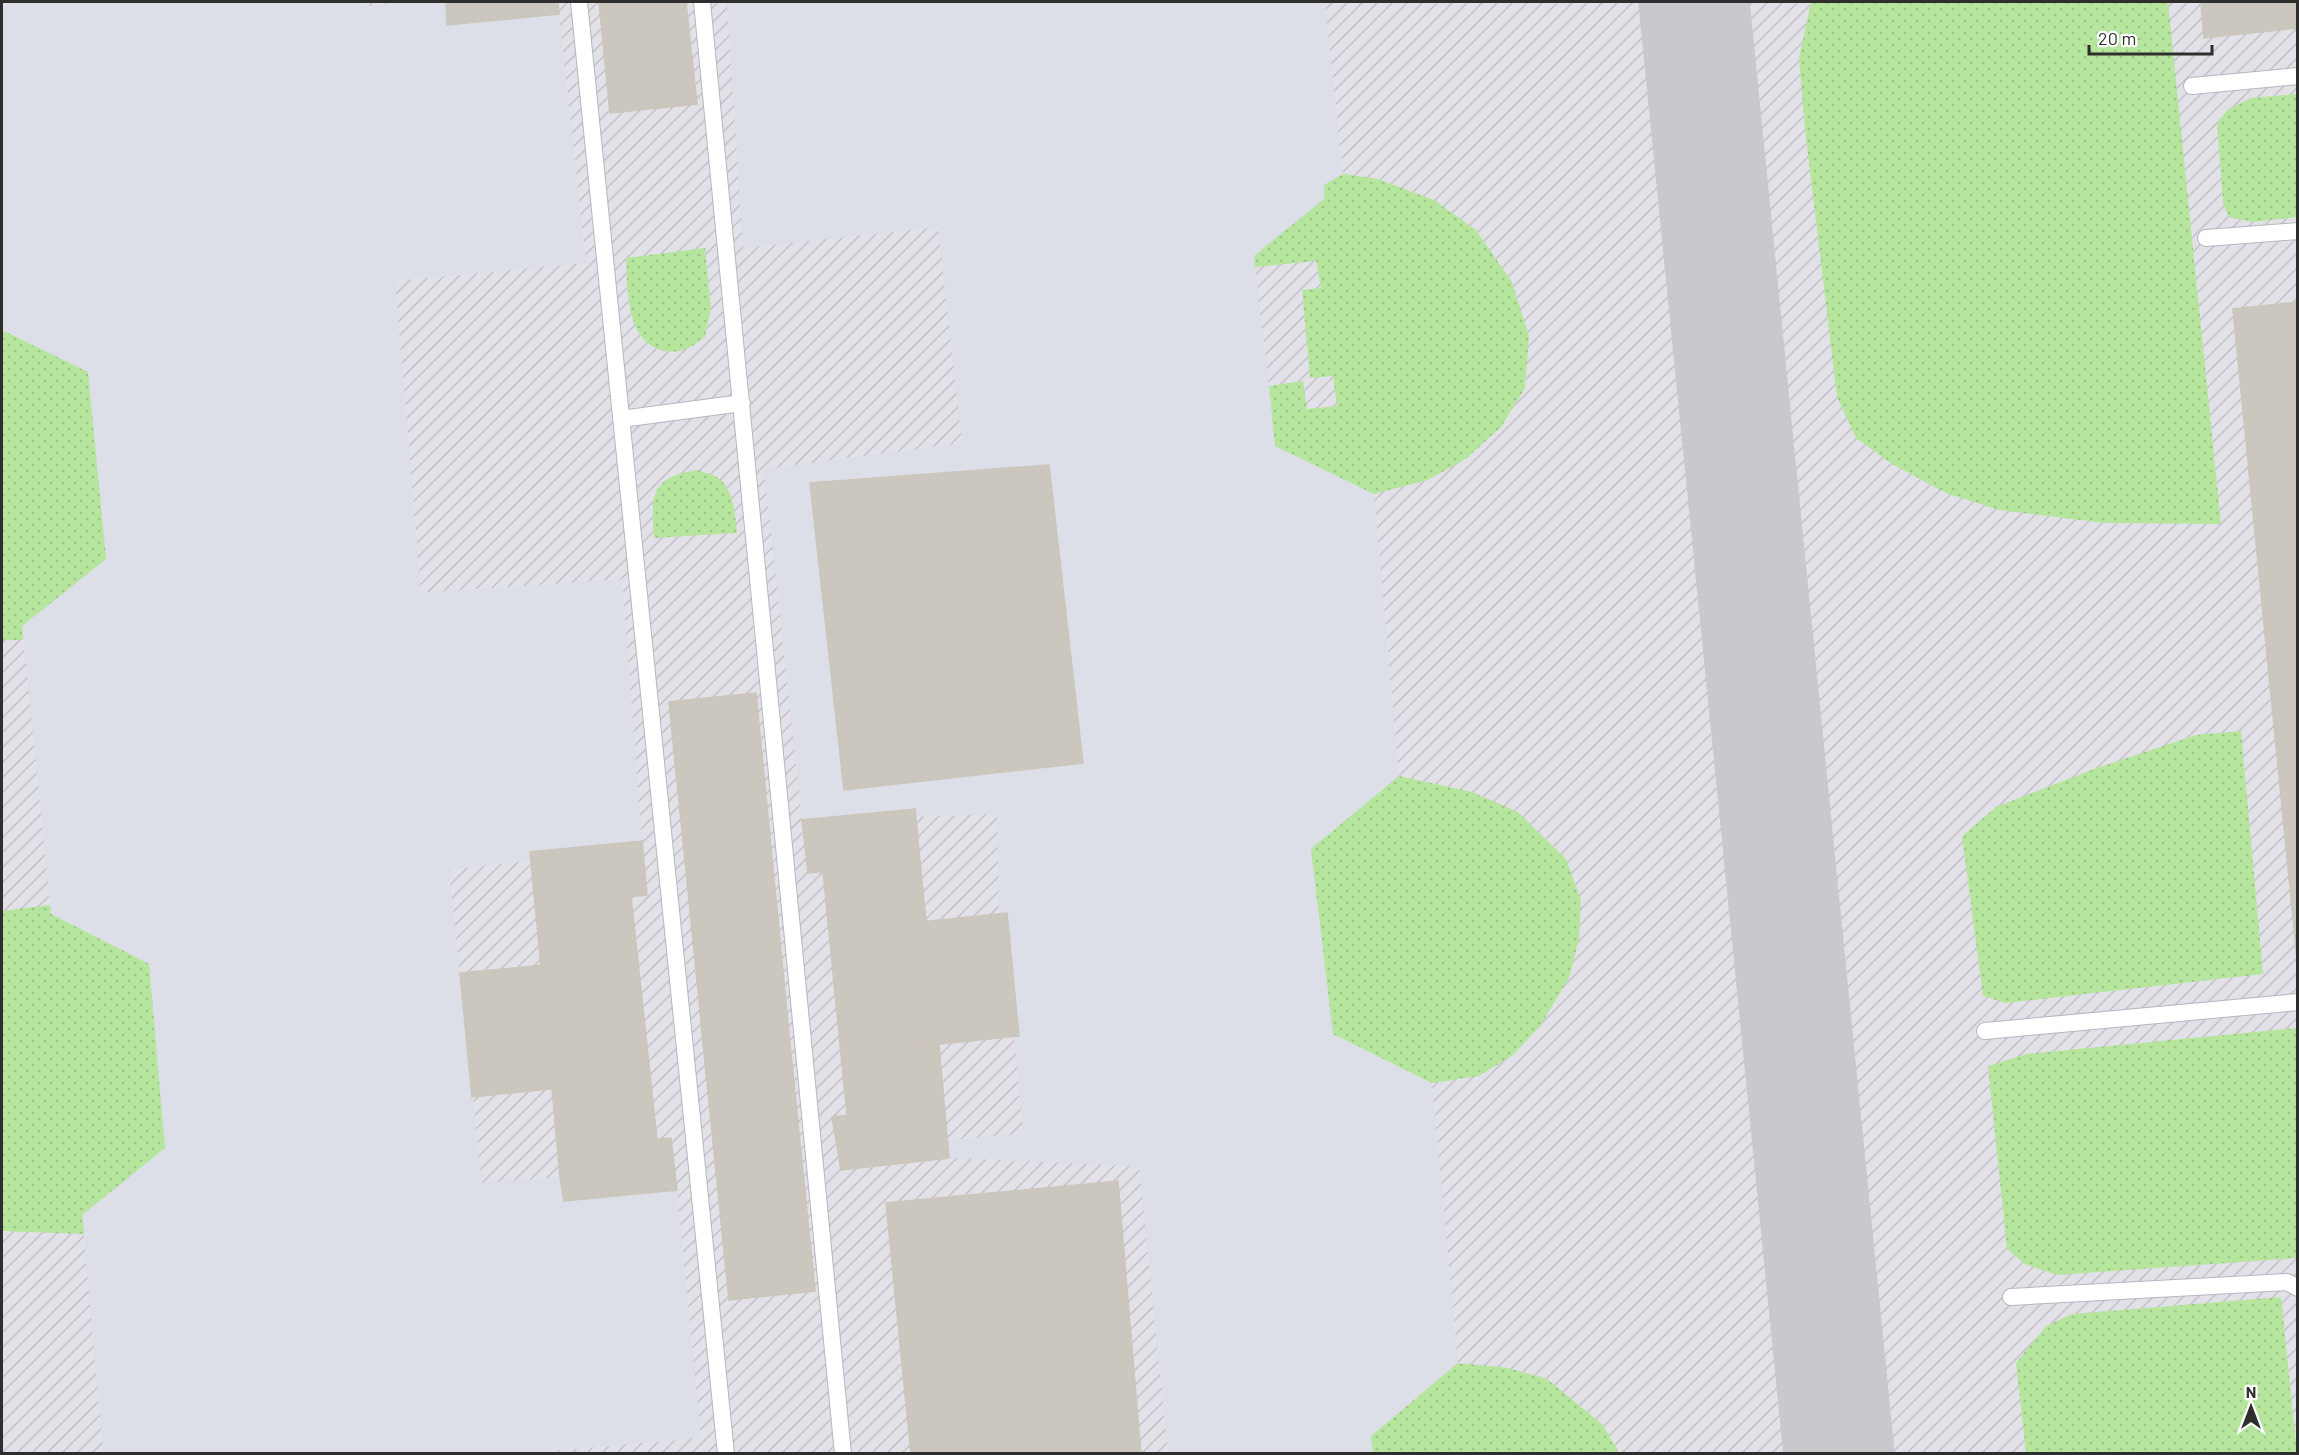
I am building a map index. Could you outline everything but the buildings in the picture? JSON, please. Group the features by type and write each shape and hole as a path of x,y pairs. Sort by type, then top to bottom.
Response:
{"lane":[{"path":"579,2 726,1454"},
{"path":"702,2 843,1454"},
{"path":"2192,86 2298,76"},
{"path":"2206,238 2298,231"},
{"path":"621,419 742,403"},
{"path":"1985,1031 2298,1002"},
{"path":"2011,1297 2287,1282 2298,1288"}],"shaded area":[{"path":"2,2 2297,2 2297,1453 2,1454"},
{"path":"10,2 365,2 366,6 405,2 446,2 448,25 559,14 586,263 395,281 421,593 622,579 642,841 530,852 530,860 449,870 482,1183 560,1177 565,1201 677,1190 701,1438 517,1454 103,1453 82,1215 165,1148 149,964 51,914 22,626 106,559 88,373 2,330 2,8"},
{"path":"727,2 1325,2 1343,174 1324,185 1324,199 1254,256 1255,267 1276,446 1374,494 1399,776 1311,849 1333,1034 1432,1083 1458,1363 1371,1435 1373,1453 1168,1453 1139,1166 949,1158 948,1140 1023,1134 1014,1038 1019,1036 999,914 997,814 915,817 914,809 802,820 764,469 962,443 938,227 743,248"}],"green space":[{"path":"1811,2 2168,2 2221,524 2104,523 1999,510 1946,493 1892,464 1856,438 1837,397 1805,129 1799,58"},
{"path":"2297,94 2297,217 2252,222 2229,217 2223,203 2217,124 2228,109 2251,98"},
{"path":"1343,174 1378,179 1434,200 1476,230 1512,282 1529,336 1525,388 1501,427 1467,458 1428,480 1374,494 1275,446 1269,386 1303,381 1307,409 1337,406 1333,376 1310,378 1302,290 1321,288 1316,261 1255,267 1254,256 1324,199 1324,185"},
{"path":"705,248 711,309 705,337 683,350 671,352 658,349 647,343 639,334 634,323 628,296 626,258"},
{"path":"2,330 88,372 106,559 22,626 23,640 2,640"},
{"path":"696,470 715,476 726,486 732,501 737,533 654,538 653,511 656,492 669,478"},
{"path":"2241,731 2263,974 2006,1003 1983,996 1962,836 1996,807 2094,769 2196,735"},
{"path":"1399,776 1472,792 1518,812 1566,859 1581,900 1579,939 1569,978 1540,1026 1513,1055 1479,1076 1432,1083 1333,1034 1311,849"},
{"path":"50,905 51,914 149,964 165,1148 82,1215 84,1234 2,1231 2,911"},
{"path":"2297,1028 2297,1258 2057,1275 2025,1264 2007,1249 1988,1066 2027,1054"},
{"path":"2281,1297 2297,1453 2026,1453 2016,1363 2046,1326 2072,1314"},
{"path":"1458,1363 1508,1368 1547,1379 1603,1425 1619,1453 1373,1453 1371,1436"}],"taxiway":[{"path":"1694,2 1839,1454"}]}
